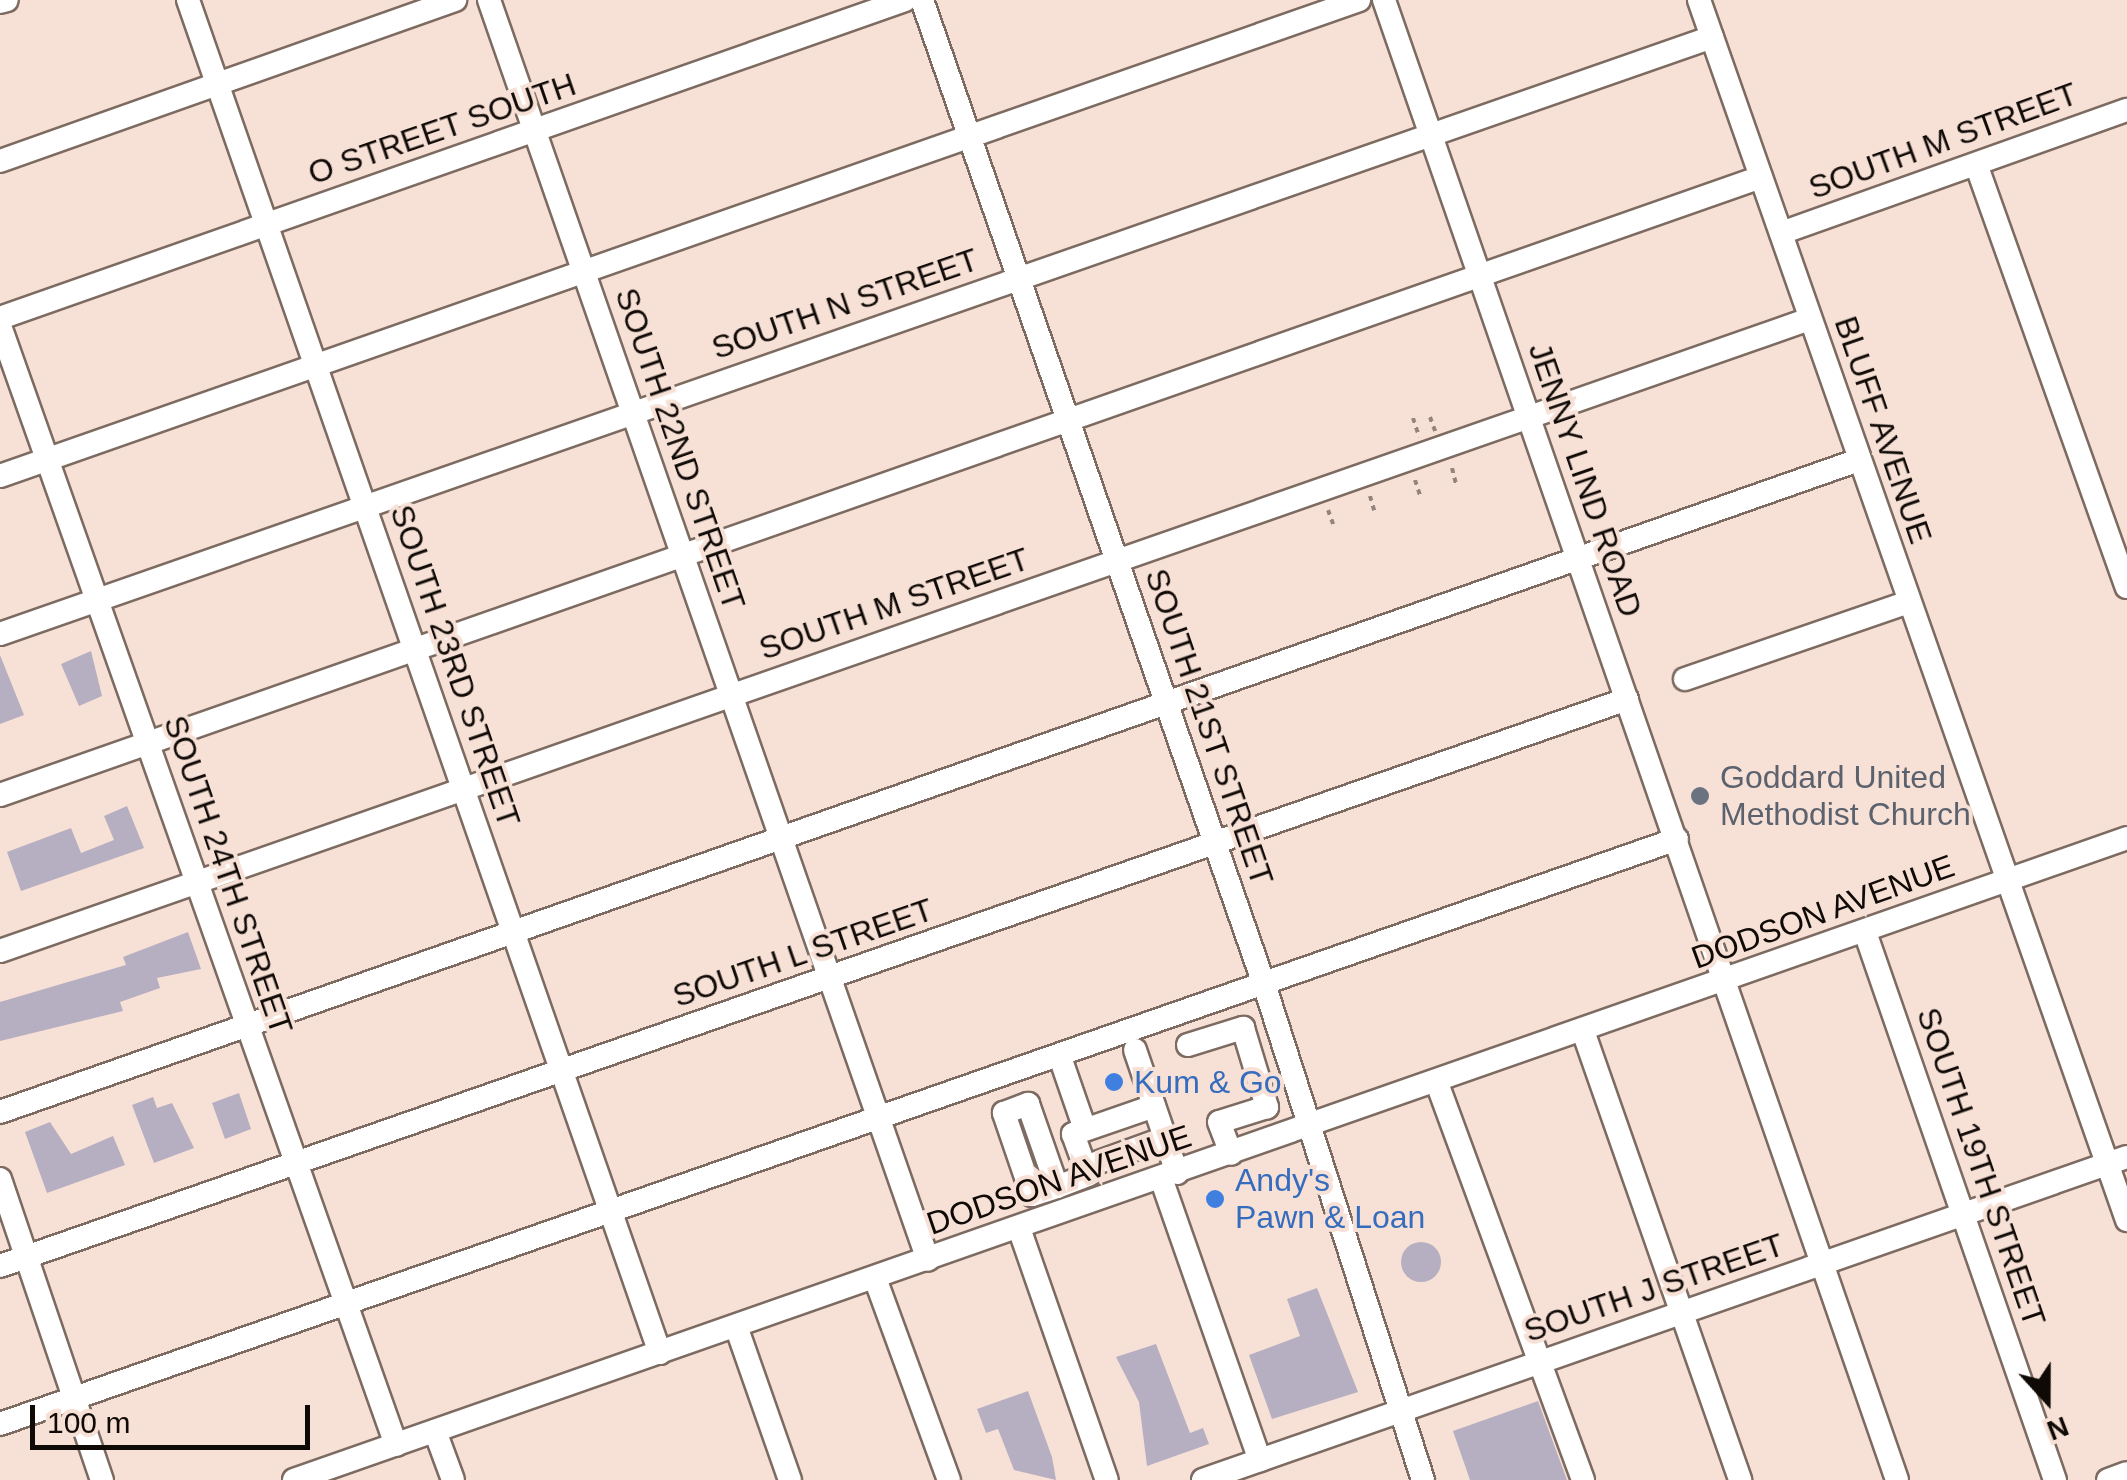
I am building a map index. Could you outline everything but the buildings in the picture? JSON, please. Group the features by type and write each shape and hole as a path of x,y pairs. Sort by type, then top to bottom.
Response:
{"street":[{"name":"SOUTH 23RD STREET","path":"188,0 660,1353"},
{"path":"0,161 218,88 454,0"},
{"name":"SOUTH 22ND STREET","path":"489,0 928,1260"},
{"name":"O STREET SOUTH","path":"0,318 906,0"},
{"name":"SOUTH 21ST STREET","path":"922,0 1265,987 1423,1480"},
{"path":"0,476 584,275 1360,0"},
{"name":"JENNY LIND ROAD","path":"1384,0 1826,1263 1897,1480"},
{"name":"BLUFF AVENUE","path":"1700,0 2007,881 2117,1160 2127,1220"},
{"name":"SOUTH N STREET","path":"0,634 1712,36"},
{"name":"SOUTH M STREET","path":"1781,234 2127,110"},
{"path":"1976,164 2127,588"},
{"path":"0,795 1481,279 1761,177"},
{"name":"SOUTH M STREET","path":"0,950 1810,319"},
{"name":"SOUTH 24TH STREET","path":"0,326 396,1445"},
{"path":"0,1112 1859,460"},
{"path":"1685,679 1908,602"},
{"name":"SOUTH L STREET","path":"0,1266 1628,699"},
{"name":"DODSON AVENUE","path":"294,1480 1583,1032 2127,838"},
{"path":"0,1424 1265,987 1677,839"},
{"name":"SOUTH 19TH STREET","path":"1865,932 2055,1480"},
{"path":"1188,1046 1275,1020"},
{"path":"1243,1028 1277,1138"},
{"path":"1583,1032 1740,1480"},
{"path":"1134,1050 1165,1138 1169,1175 1260,1460"},
{"path":"1060,1057 1085,1130"},
{"path":"1437,1082 1583,1480"},
{"path":"1098,1200 1073,1134 1154,1106"},
{"path":"1230,1154 1219,1122 1266,1106"},
{"path":"1049,1217 1049,1190 1165,1138"},
{"name":"SOUTH J STREET","path":"1202,1480 2117,1160"},
{"path":"0,1179 102,1480"},
{"path":"1019,1228 1107,1480"},
{"path":"875,1278 948,1480"},
{"path":"736,1326 790,1480"},
{"path":"435,1431 452,1480"},
{"path":"2108,1480 2127,1474"}],"path":[{"path":"1452,468 1456,484"}],"place":[{"name":"Goddard United Methodist Church","path":"1700,796"},
{"name":"Kum & Go","path":"1114,1082"},
{"name":"Andy's Pawn & Loan","path":"1215,1199"}]}
